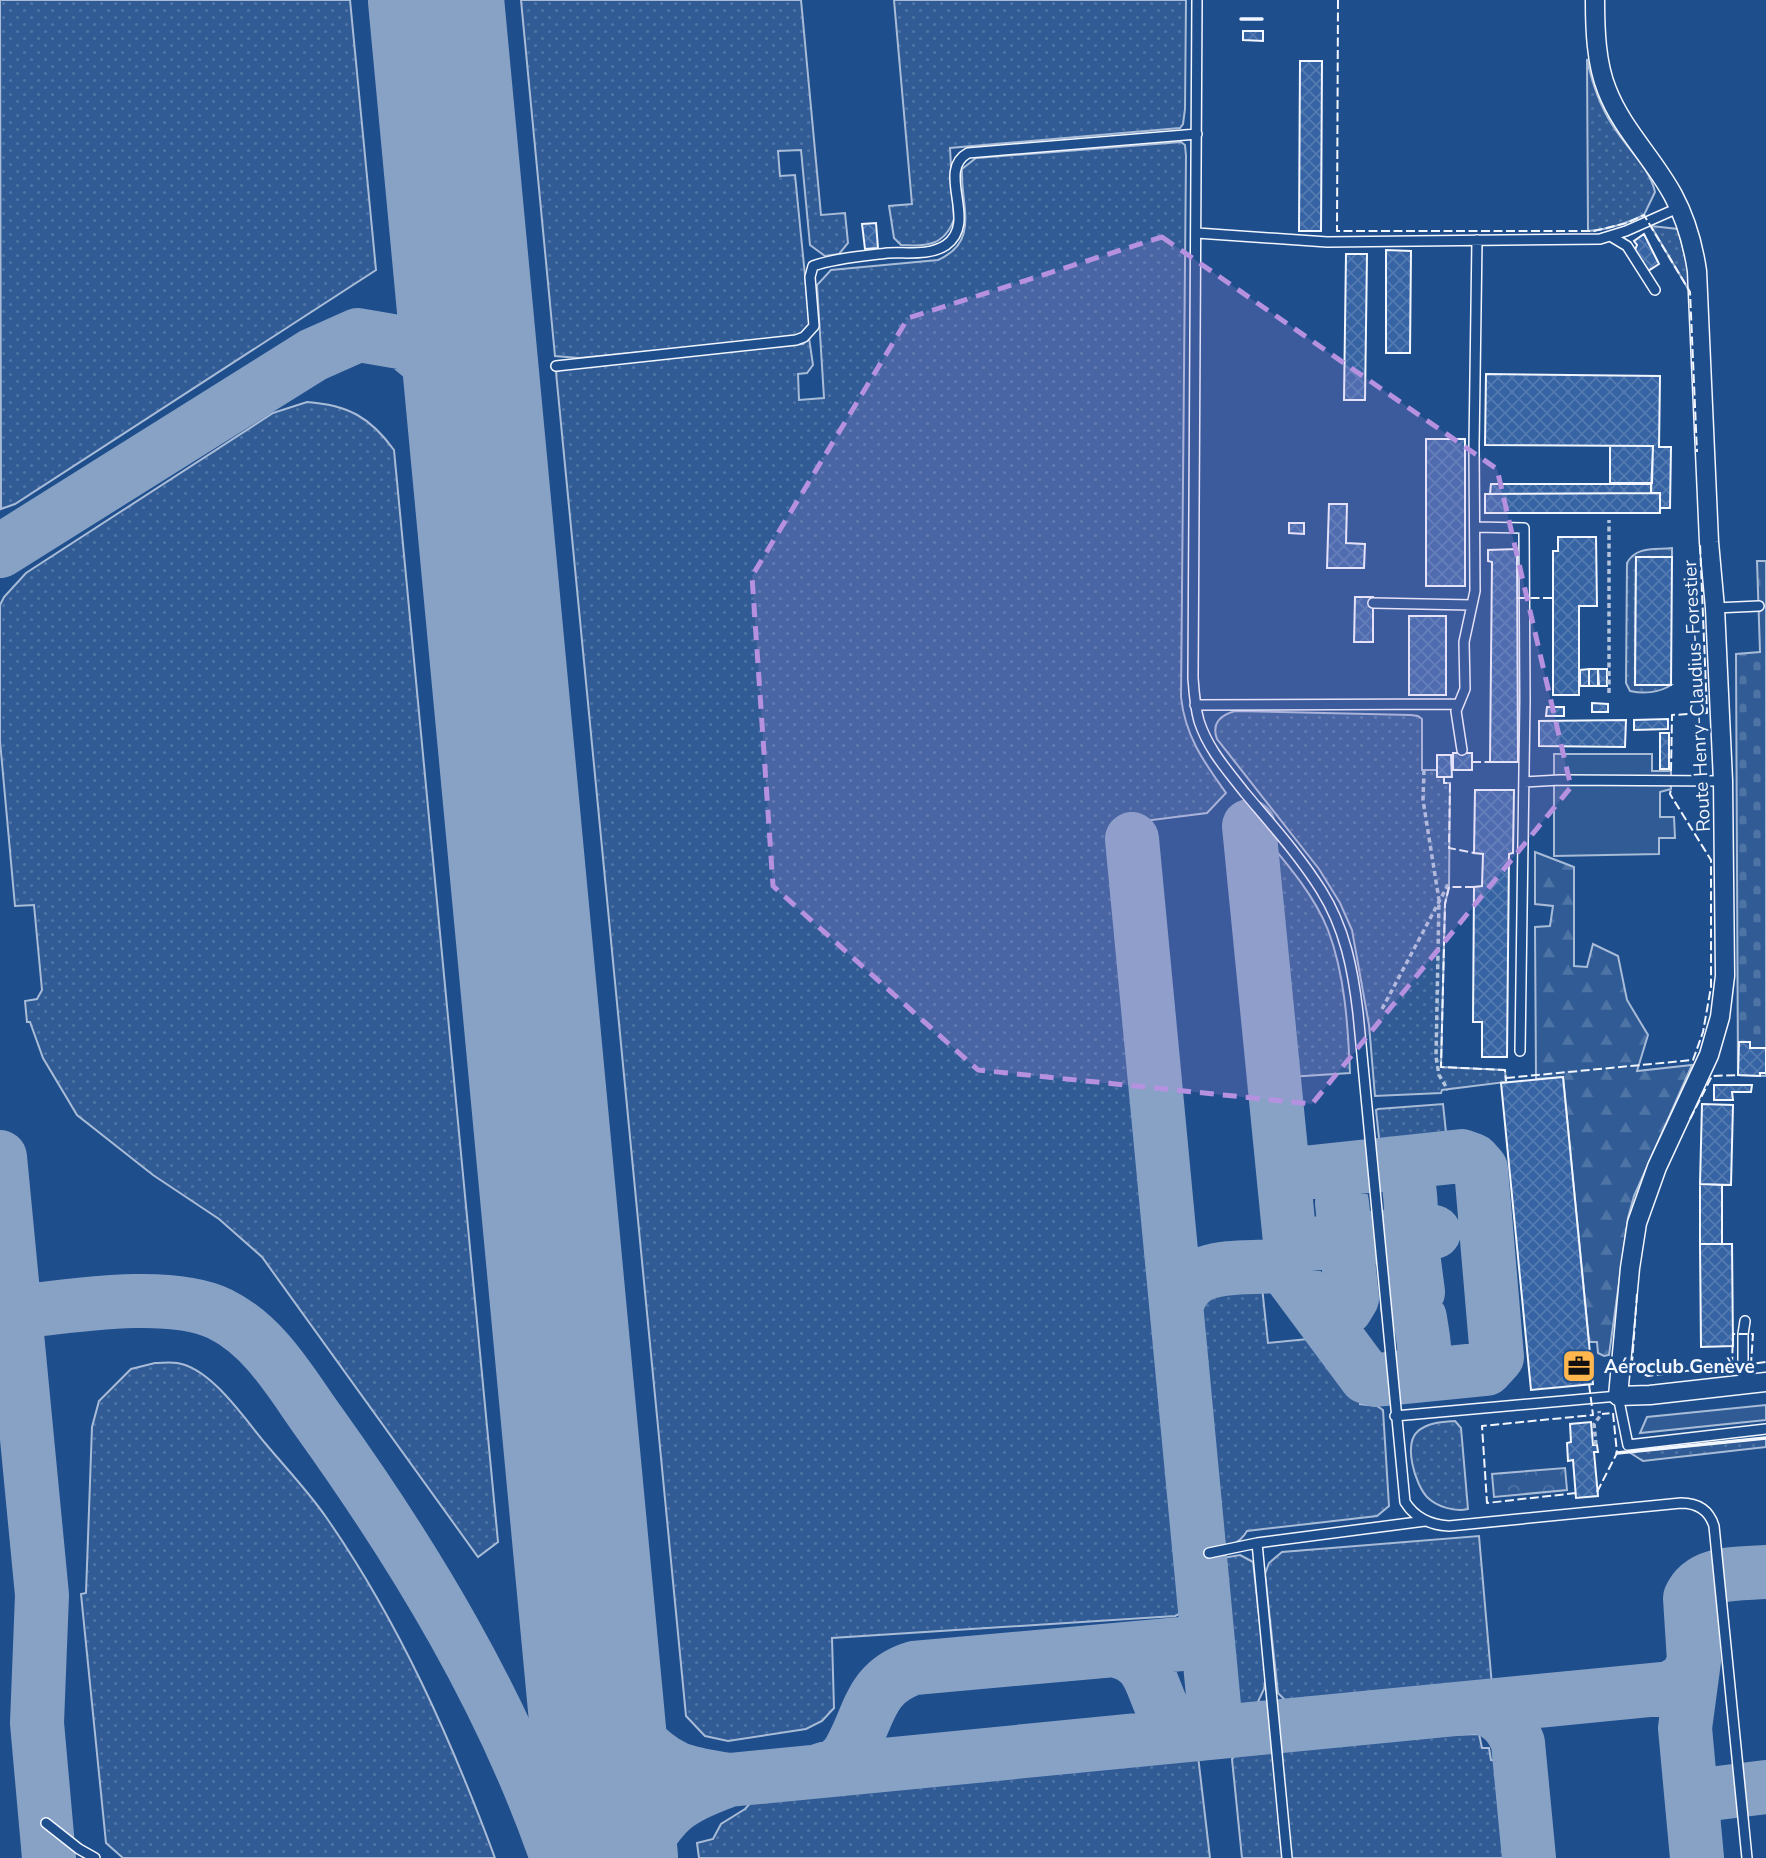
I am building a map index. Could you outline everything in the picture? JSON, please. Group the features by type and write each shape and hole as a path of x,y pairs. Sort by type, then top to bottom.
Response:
{"street":[{"name":"Route Henry-Claudius-Forestier","path":"1595,0 1599,62 1607,90 1623,121 1673,195 1693,244 1700,295 1709,542 1715,608 1723,781 1726,946 1720,1017 1709,1055 1657,1167 1637,1223 1618,1396"},
{"path":"1618,1396 1766,1382"}],"lane":[{"path":"1197,0 1195,705 1199,722 1213,752 1321,890 1345,943 1358,1013 1405,1502 1411,1511 1425,1521"},
{"path":"556,366 804,337 814,327 810,277 813,266 887,253 930,251 947,245 960,219 955,167 960,158 968,153 1197,134"},
{"path":"1197,233 1327,242 1600,239 1612,237 1678,208"},
{"path":"1612,237 1628,246 1655,290"},
{"path":"1462,750 1457,704 1465,688 1464,642 1475,591 1474,447 1478,240"},
{"path":"1475,527 1524,528 1526,598 1520,1051"},
{"path":"1373,603 1471,605"},
{"path":"1715,608 1759,606"},
{"path":"1195,705 1457,704"},
{"path":"1524,782 1723,781"},
{"path":"1744,1384 1745,1321"},
{"path":"1395,1416 1618,1396 1628,1445 1766,1429"},
{"path":"1209,1553 1257,1543 1425,1521 1449,1526 1681,1503 1697,1505 1708,1515 1714,1526 1747,1858"},
{"path":"1257,1543 1287,1858"},
{"path":"46,1823 95,1858"}],"path":[{"path":"1609,520 1609,693"},
{"path":"1424,771 1423,800 1439,900 1436,1057 1439,1074 1448,1090"},
{"path":"1382,1009 1449,883"},
{"path":"1596,1445 1594,1424 1600,1416 1598,1398"}],"highlighted area":[{"path":"1162,237 1497,469 1571,787 1312,1104 978,1070 773,886 752,576 908,318"}],"green space":[{"path":"0,0 350,0 376,270 15,504 1,509"},
{"path":"521,0 801,0 821,215 845,213 848,243 839,254 825,256 810,245 801,150 778,151 780,176 795,175 810,326 797,337 579,358 555,356"},
{"path":"894,0 1186,0 1183,124 1180,128 950,148 954,219 950,228 940,239 927,245 901,245 894,238 889,206 912,204"},
{"path":"1587,59 1604,110 1618,134 1643,166 1655,192 1644,215 1617,226 1588,231"},
{"path":"1181,142 1185,145 1186,156 1181,697 1191,736 1226,793 1207,813 1120,824 1192,1593 1189,1609 1175,1616 832,1638 834,1708 822,1721 806,1729 728,1741 705,1736 686,1716 556,372 564,368 803,344 809,338 813,365 807,373 798,374 799,400 824,398 817,285 831,270 938,260 951,252 960,243 964,232 962,169 976,158"},
{"path":"1651,226 1678,229 1687,264 1690,292"},
{"path":"307,402 335,406 357,415 376,429 394,450 498,1542 478,1557 262,1257 219,1219 153,1175 77,1115 43,1058 30,1022 27,1022 25,1001 37,999 42,990 34,905 15,906 0,741 0,605 26,573 273,413"},
{"path":"1672,548 1672,557 1636,557 1635,684 1671,685 1651,692 1630,691 1626,683 1627,563 1640,551"},
{"path":"1757,561 1766,561 1766,1076 1738,1075 1736,654 1760,652"},
{"path":"1235,711 1411,715 1422,719 1422,770 1437,770 1437,777 1444,777 1444,783 1450,783 1449,887 1445,904 1441,1067 1505,1070 1506,1082 1442,1090 1441,1093 1375,1096 1369,1025 1352,930 1340,903 1319,869 1217,739 1215,728 1218,720"},
{"path":"1257,828 1306,889 1328,930 1342,983 1350,1073 1289,1077 1286,1046 1275,1045"},
{"path":"1535,852 1574,867 1574,966 1587,967 1593,944 1618,956 1627,1000 1648,1035 1637,1071 1692,1065 1634,1196 1628,1218 1609,1355 1604,1356 1598,1353 1597,1342 1589,1342 1563,1077 1536,1079 1535,927 1550,926 1553,906 1535,904"},
{"path":"1443,1104 1447,1142 1380,1147 1376,1110"},
{"path":"1251,1281 1262,1287 1268,1343 1318,1338 1361,1396 1360,1404 1377,1406 1383,1410 1389,1506 1377,1516 1247,1531 1235,1543 1207,1548 1185,1309 1190,1299 1204,1287"},
{"path":"155,1363 177,1363 190,1367 214,1384 237,1408 326,1517 377,1598 421,1682 460,1769 495,1858 123,1858 106,1843 81,1594 86,1593 92,1427 99,1401 131,1369"},
{"path":"1455,1421 1461,1428 1468,1509 1463,1510 1441,1506 1427,1497 1418,1483 1411,1454 1414,1437 1422,1428"},
{"path":"1766,1438 1766,1447 1643,1461 1629,1452"},
{"path":"1565,1468 1567,1490 1494,1497 1492,1474"},
{"path":"1479,1536 1492,1686 1290,1705 1278,1693 1265,1574 1269,1563 1282,1552"},
{"path":"1240,1555 1253,1562 1266,1678 1256,1706 1236,1706 1230,1699 1223,1631 1214,1598 1211,1560"},
{"path":"1449,1729 1451,1735 1479,1734 1482,1748 1489,1748 1491,1760 1500,1761 1509,1858 1242,1858 1232,1759 1238,1752"},
{"path":"1198,1756 1210,1858 699,1858 697,1843 713,1839 721,1824 745,1809 754,1799"}],"shaded area":[{"path":"1554,754 1652,754 1652,771 1671,771 1671,789 1660,792 1660,817 1674,817 1675,838 1659,838 1659,854 1554,856"},
{"path":"1766,1405 1766,1420 1640,1433 1647,1417"}],"building":[{"path":"1243,31 1263,31 1263,41 1243,40"},
{"path":"1300,61 1322,61 1321,231 1299,231"},
{"path":"876,223 878,248 865,249 862,224"},
{"path":"1644,234 1659,264 1648,271 1635,250 1637,245 1634,241"},
{"path":"1386,250 1411,251 1410,353 1386,353"},
{"path":"1346,254 1367,254 1365,400 1344,400"},
{"path":"1486,374 1660,376 1659,447 1671,447 1670,508 1660,508 1660,493 1651,493 1653,446 1485,445"},
{"path":"1426,439 1465,439 1465,586 1426,586"},
{"path":"1610,446 1653,446 1652,483 1610,483"},
{"path":"1491,484 1651,484 1651,493 1490,494"},
{"path":"1660,493 1660,513 1485,513 1485,494"},
{"path":"1329,504 1347,504 1346,543 1365,544 1364,568 1327,568"},
{"path":"1289,523 1304,523 1304,534 1289,533"},
{"path":"1558,537 1596,537 1597,606 1579,606 1579,695 1553,695 1553,551 1558,551"},
{"path":"1517,549 1518,762 1490,762 1492,562 1488,561 1488,550"},
{"path":"1636,557 1672,557 1671,685 1635,685"},
{"path":"1355,597 1373,597 1373,642 1354,642"},
{"path":"1409,616 1446,616 1446,695 1409,695"},
{"path":"1589,669 1598,669 1598,686 1589,686"},
{"path":"1589,669 1589,686 1580,686 1580,670"},
{"path":"1598,669 1607,669 1607,686 1599,686"},
{"path":"1592,703 1608,704 1608,712 1592,712"},
{"path":"1547,707 1564,707 1564,716 1546,716"},
{"path":"1668,719 1668,729 1634,730 1634,720"},
{"path":"1626,720 1625,747 1539,746 1539,721"},
{"path":"1660,733 1669,733 1669,769 1660,769"},
{"path":"1453,753 1472,753 1472,770 1453,770"},
{"path":"1437,755 1451,755 1452,777 1437,777"},
{"path":"1475,790 1514,790 1513,853 1509,854 1507,1057 1482,1057 1482,1022 1473,1022 1474,887 1482,886 1483,854 1474,853"},
{"path":"1739,1042 1750,1042 1750,1048 1766,1048 1766,1073 1760,1073 1760,1076 1738,1075"},
{"path":"1563,1077 1593,1384 1531,1390 1501,1083"},
{"path":"1714,1085 1752,1085 1751,1092 1732,1092 1733,1100 1714,1100"},
{"path":"1702,1104 1733,1105 1731,1185 1700,1184"},
{"path":"1700,1184 1722,1185 1722,1244 1700,1244"},
{"path":"1700,1244 1732,1244 1733,1346 1701,1347"},
{"path":"1591,1422 1593,1445 1597,1445 1598,1452 1594,1452 1598,1496 1576,1498 1573,1460 1568,1461 1570,1424"}],"taxiway":[{"path":"0,551 313,355 358,335 405,343 429,363 474,412"},
{"path":"1177,1305 1183,1291 1203,1274 1230,1268 1273,1266 1282,1263 1291,1252 1249,826"},
{"path":"1132,839 1215,1716 1210,1728 1200,1734"},
{"path":"1273,1266 1285,1268 1366,1377 1376,1380 1486,1369 1497,1357 1481,1169 1473,1160 1462,1156 1303,1173 1290,1178 1285,1189"},
{"path":"0,1157 42,1595 37,1723 49,1858"},
{"path":"1393,1164 1408,1175 1410,1216 1408,1224 1398,1235 1412,1246 1418,1292 1407,1306 1420,1318 1424,1342 1422,1365 1412,1376"},
{"path":"1339,1312 1346,1308 1352,1298 1342,1203"},
{"path":"1291,1252 1298,1245 1434,1232"},
{"path":"0,1314 113,1302 171,1302 198,1306 220,1314 251,1335 287,1376 355,1473 454,1631 511,1742 557,1858"},
{"path":"1697,1858 1685,1728 1694,1661 1690,1598 1703,1582 1712,1578 1766,1572"},
{"path":"821,1770 837,1765 846,1757 871,1705 887,1683 914,1668 1181,1644 1197,1638 1206,1623"},
{"path":"1117,1651 1132,1656 1142,1665 1165,1713 1173,1725 1185,1735"},
{"path":"636,1858 655,1828 673,1808 696,1793 729,1780 1671,1688 1687,1678 1694,1661"},
{"path":"594,1683 640,1742 663,1761 702,1776 729,1780"},
{"path":"1481,1708 1504,1720 1518,1743 1529,1858"},
{"path":"1693,1815 1702,1799 1710,1794 1766,1787"}],"runway":[{"path":"436,0 610,1858"}],"fence":[{"path":"1338,0 1337,231 1594,231 1627,223 1644,215 1690,292 1697,452"},
{"path":"1671,771 1672,715 1707,713 1700,543"},
{"path":"1518,598 1553,598"},
{"path":"1472,762 1490,762"},
{"path":"1444,777 1444,783 1450,783 1449,848 1474,853"},
{"path":"1506,1078 1693,1060 1703,1032 1711,987 1711,860 1670,794 1671,789"},
{"path":"1474,887 1449,887 1445,904 1441,1067 1505,1070 1506,1081"},
{"path":"1690,1119 1712,1076 1740,1075"},
{"path":"1637,1294 1632,1363 1635,1370 1648,1376 1732,1365 1733,1334 1753,1334 1751,1364 1766,1362"},
{"path":"1576,1493 1487,1503 1482,1426 1593,1415 1589,1384"},
{"path":"1597,1492 1617,1453 1613,1413 1602,1414"}],"wall":[{"path":"1241,19 1262,19"},
{"path":"1617,1453 1766,1438"}],"place":[{"name":"Aéroclub Genève","path":"1579,1366"}]}
